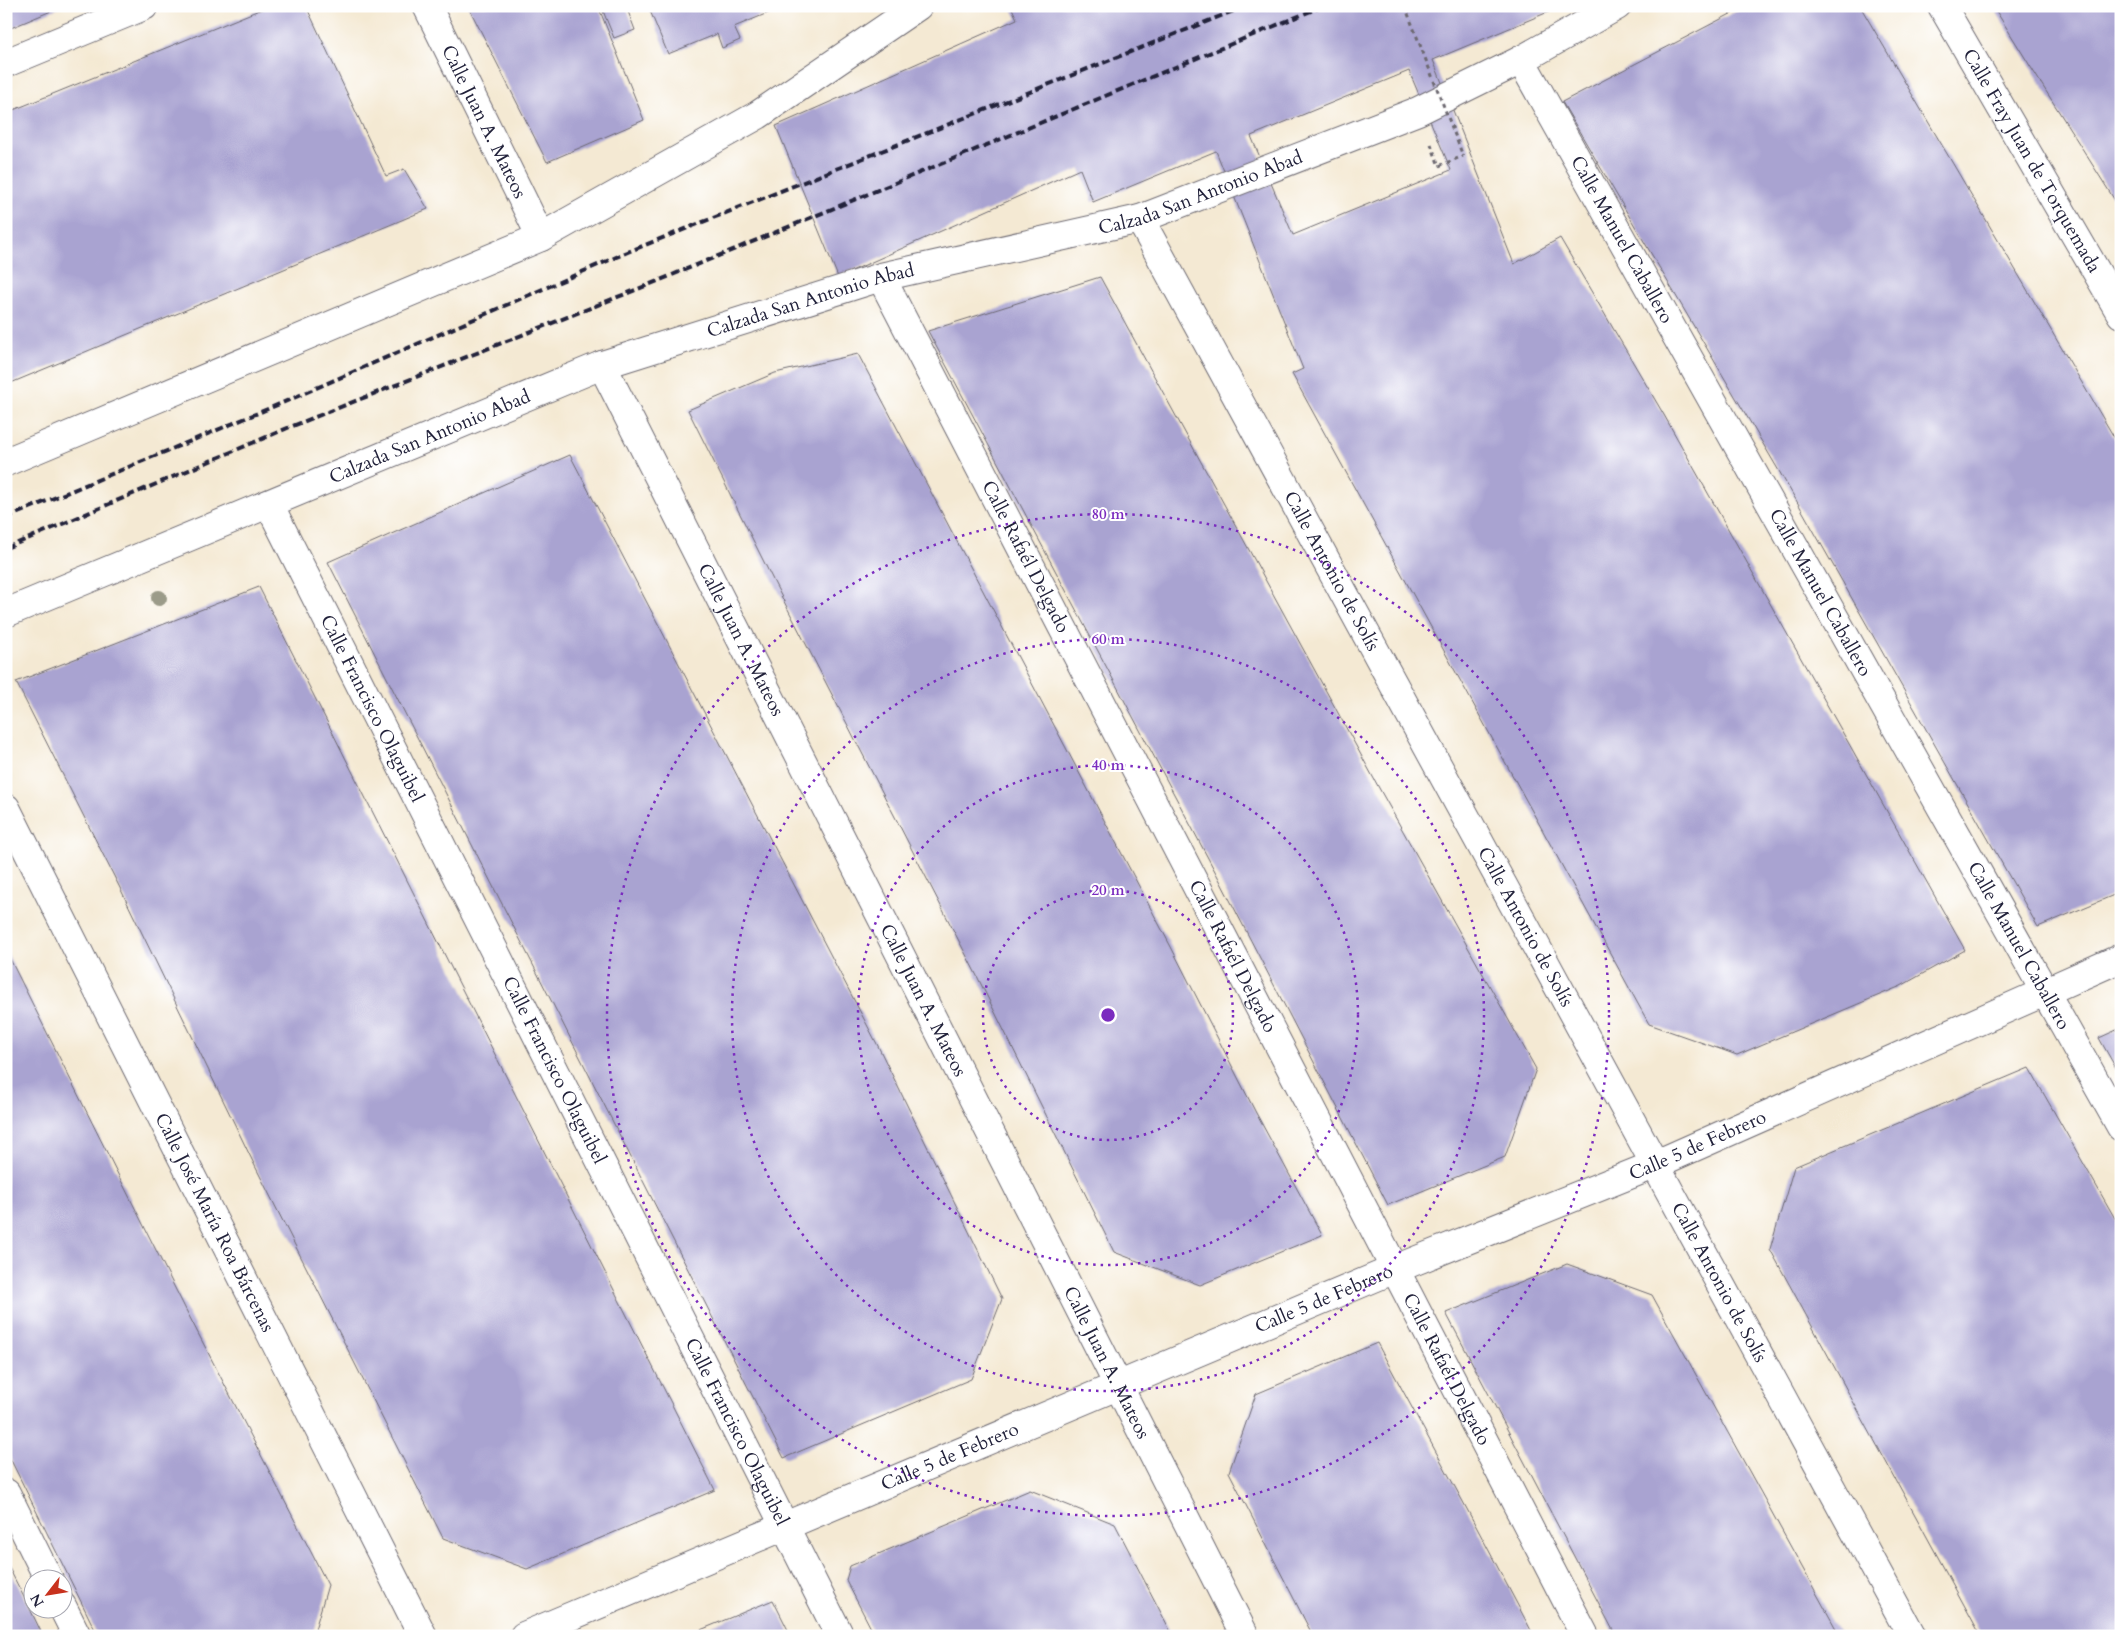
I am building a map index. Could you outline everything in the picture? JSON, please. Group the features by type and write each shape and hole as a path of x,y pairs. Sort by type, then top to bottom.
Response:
{"main road":[{"path":"6,63 144,6"},
{"name":"Calle Juan A. Mateos","path":"427,6 542,236"},
{"path":"6,462 542,236 758,116 918,6"},
{"name":"Calzada San Antonio Abad","path":"6,613 602,365 881,278 1140,219 1418,111 1521,60 1617,6"},
{"name":"Calle Fray Juan de Torquemada","path":"1942,6 2121,314"},
{"name":"Calle Manuel Caballero","path":"1521,60 2121,1127"},
{"name":"Calle Antonio de Solís","path":"1140,219 1912,1636"},
{"name":"Calle Rafaél Delgado","path":"881,278 1585,1636"},
{"name":"Calle Juan A. Mateos","path":"602,365 1245,1636"},
{"name":"Calle Francisco Olaguibel","path":"269,504 840,1636"},
{"name":"Calle José María Roa Bárcenas","path":"6,808 422,1636"},
{"name":"Calle 5 de Febrero","path":"524,1636 1395,1269 1654,1165 2121,958"},
{"path":"6,1493 44,1570"},
{"path":"69,1620 77,1636"}],"path":[{"path":"1405,6 1464,156"}],"building":[{"path":"6,6 63,6 6,30"},
{"path":"269,6 306,6 386,176 404,169 428,209 6,385 6,113"},
{"path":"468,6 598,6 644,120 547,162"},
{"path":"601,6 626,6 635,30 614,38"},
{"path":"648,6 785,6 734,27 740,40 722,48 717,34 668,54"},
{"path":"1011,6 1551,6 1553,10 1433,60 1514,264 1560,238 1664,415 1965,950 1901,986 1737,1055 1649,1024 1292,374 1303,369 1216,151 1093,202 1080,169 838,277 776,126 1017,19","holes":["1409,71 1451,170 1293,235 1251,136"]},
{"path":"1746,6 1860,6 2121,449 2121,892 2038,927 1799,505 1562,102"},
{"path":"1993,6 2121,6 2121,210 2032,69"},
{"path":"1100,277 1379,788 1536,1069 1505,1157 1388,1205 1217,875 928,331"},
{"path":"858,354 1170,945 1256,1113 1322,1235 1200,1285 1114,1252 977,976 775,584 688,410 775,373"},
{"path":"570,455 877,1044 1002,1299 971,1379 784,1458 328,562"},
{"path":"259,587 715,1490 527,1569 443,1538 255,1166 122,892 16,682"},
{"path":"6,951 185,1308 328,1585 313,1636 98,1636 72,1583 72,1570 65,1570 6,1450"},
{"path":"2121,1028 2121,1077 2099,1038"},
{"path":"2029,1068 2121,1229 2121,1636 1981,1636 1770,1249 1794,1167"},
{"path":"1567,1264 1652,1295 1840,1636 1616,1636 1446,1313"},
{"path":"1377,1343 1534,1636 1313,1636 1229,1472 1256,1394"},
{"path":"1030,1490 1115,1524 1173,1636 875,1636 846,1580 850,1566"},
{"path":"6,1562 22,1593 22,1620 35,1620 43,1636 6,1636"},
{"path":"773,1600 791,1636 686,1636"}],"railway":[{"path":"6,518 282,403 630,251 1246,6"},
{"path":"6,548 290,427 648,285 1323,6"}]}
